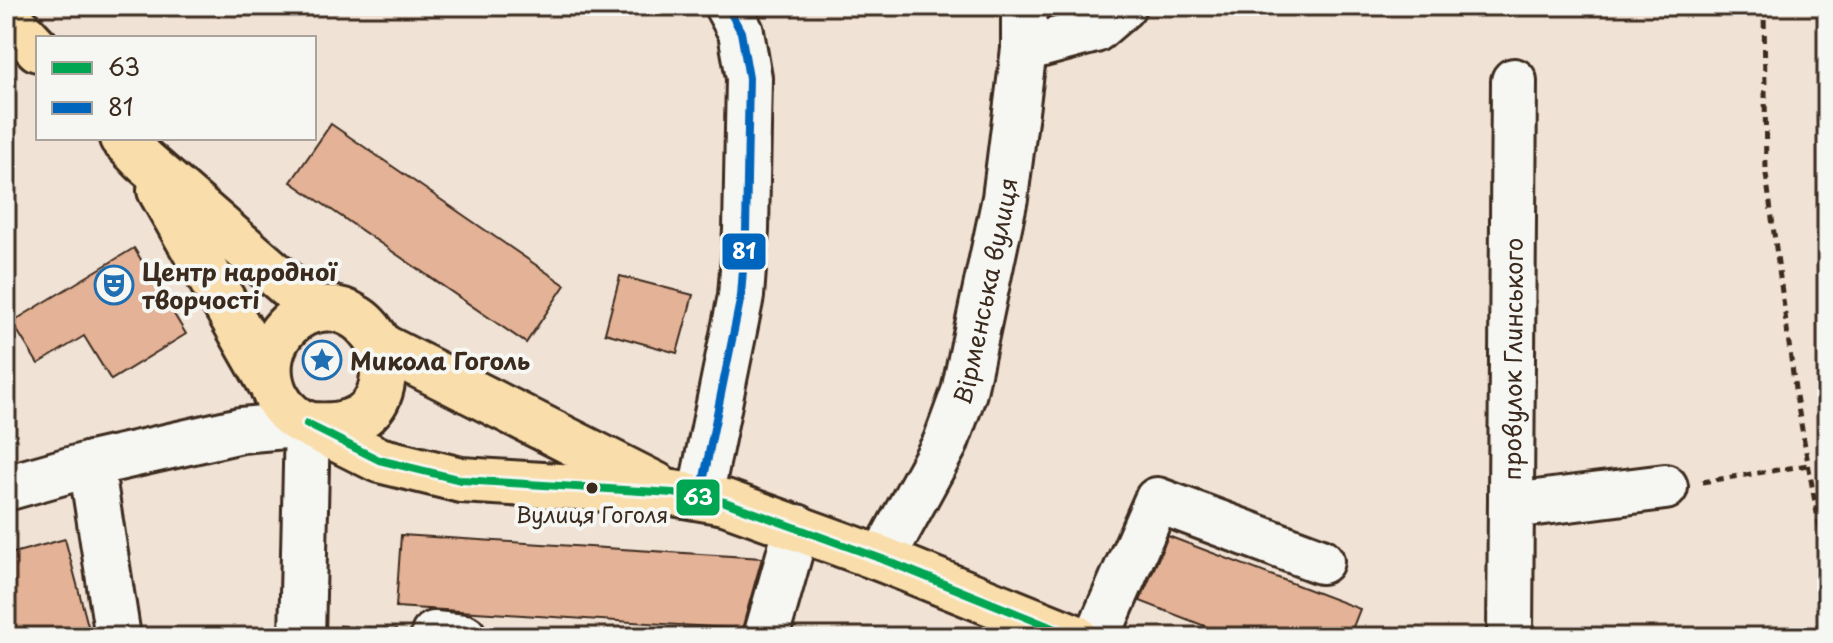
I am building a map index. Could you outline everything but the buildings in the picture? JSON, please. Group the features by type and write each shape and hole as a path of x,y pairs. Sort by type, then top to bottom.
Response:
{"main road":[{"path":"6,15 36,47"},
{"path":"133,149 281,406 307,424 379,460 461,480 686,495 754,511 1075,637"},
{"path":"133,149 316,310"},
{"path":"269,381 268,364 273,344 292,321 316,310 335,310 355,316 370,329 381,346 385,373 380,394 368,411 356,420 337,427 307,424"},
{"path":"381,346 686,495"}],"street":[{"path":"686,495 741,296 746,230 749,78 741,32 727,6"},
{"name":"Вірменська вулиця","path":"882,559 945,444 964,392 1005,198 1024,49 1024,6"},
{"path":"1024,49 1095,30 1123,6"},
{"name":"провулок Глинського","path":"1510,637 1514,81"},
{"path":"6,488 91,464 241,430 307,424 302,630"},
{"path":"91,464 118,637"},
{"path":"1512,506 1665,487"},
{"path":"1097,637 1157,500 1321,561"},
{"path":"766,637 797,527"}],"path":[{"path":"1764,6 1766,174 1796,396 1827,569"},
{"path":"1665,487 1808,465"},
{"path":"302,630 449,636"}],"transit line":[{"name":"81","path":"700,497 741,296 746,230 749,78 741,32 727,6"},
{"name":"63","path":"307,424 379,460 461,480 673,493 725,502 882,559 1075,637"}],"place":[{"name":"Центр народної творчості","path":"114,285"},
{"name":"Микола Гоголь","path":"322,360"},
{"name":"Вулиця Гоголя","path":"592,488"}]}
